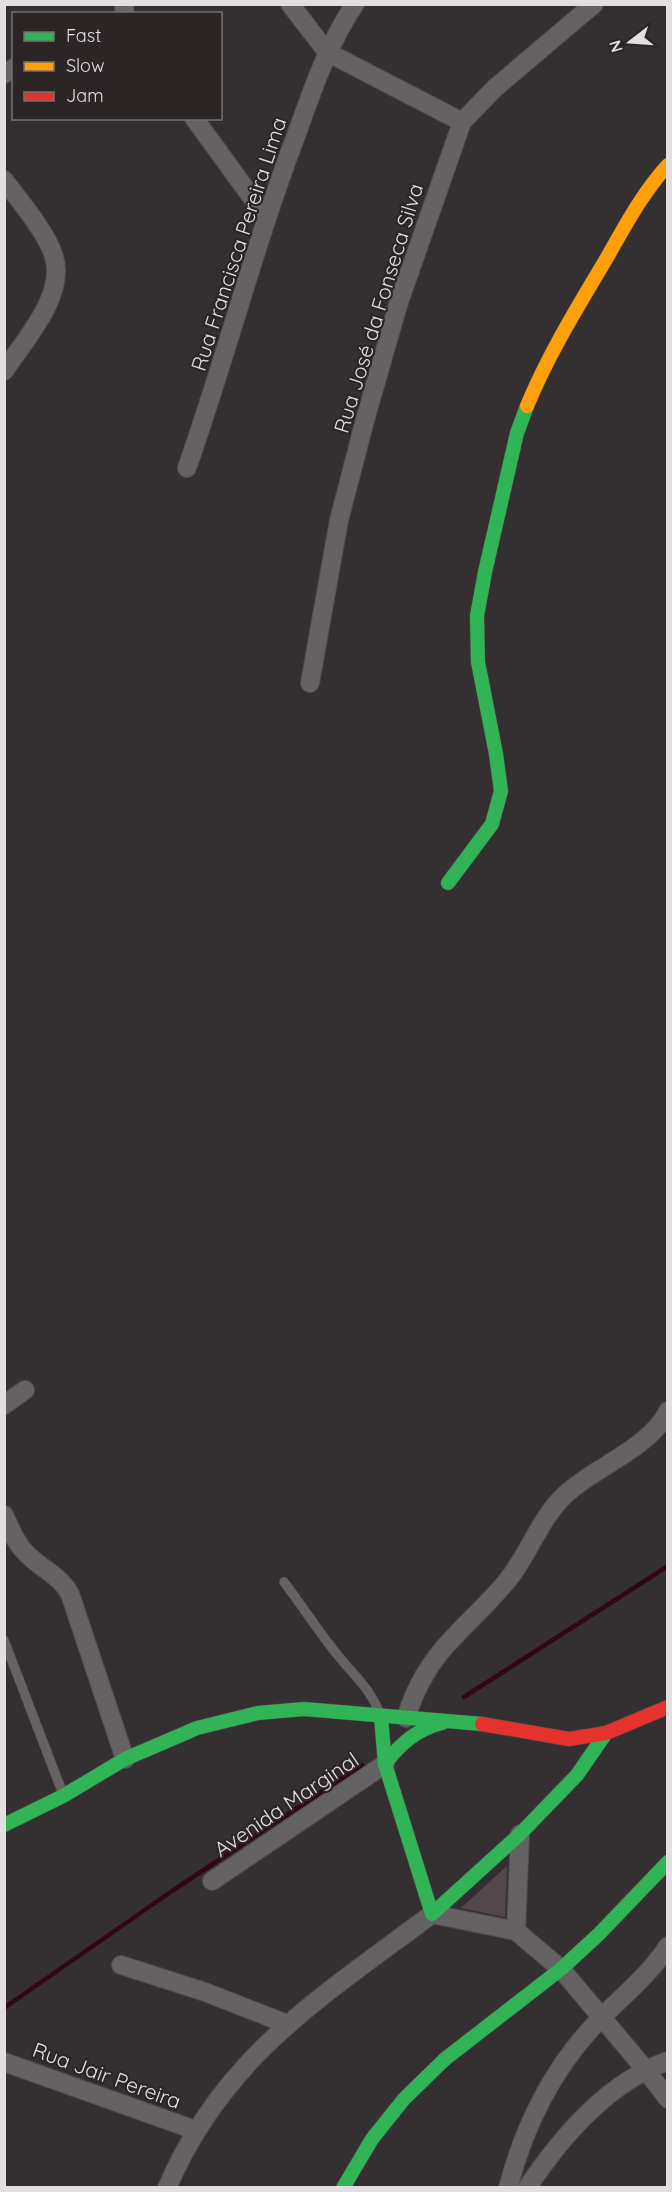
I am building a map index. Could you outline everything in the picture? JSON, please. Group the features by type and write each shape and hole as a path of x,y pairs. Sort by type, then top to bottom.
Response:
{"main road":[{"path":"448,883 474,852 492,824 501,791 478,662 477,616 517,433 534,387 559,338 628,220 657,177 668,165"},
{"path":"4,1825 63,1796 125,1760 197,1728 258,1713 304,1709 474,1723 569,1739 606,1733 668,1707"},
{"path":"381,1717 385,1764 432,1914 520,1834 577,1775 606,1733"},
{"path":"385,1764 394,1750 407,1738 437,1724 454,1722"},
{"path":"569,1739 580,1764 577,1775"},
{"path":"343,2187 372,2139 404,2098 462,2045 561,1969 599,1934 668,1863"}],"street":[{"path":"290,4 327,52 462,122"},
{"name":"Rua Francisca Pereira Lima","path":"187,468 214,389 266,217 327,52 356,4"},
{"name":"Rua José da Fonseca Silva","path":"310,683 339,520 364,420 398,305 462,122 495,88 594,4"},
{"path":"195,120 266,217"},
{"path":"4,180 40,230 54,256 57,275 52,296 4,371"},
{"path":"4,1405 25,1390"},
{"path":"406,1718 413,1698 437,1658 453,1638 494,1599 514,1572 545,1519 558,1502 573,1487 652,1432 668,1411"},
{"path":"4,1515 16,1541 25,1553 61,1580 70,1594 125,1760"},
{"name":"Avenida Marginal","path":"212,1881 385,1764"},
{"path":"516,1931 520,1834"},
{"path":"167,2187 195,2130 226,2086 252,2058 287,2024 432,1914 516,1931 561,1969 668,2099"},
{"path":"508,2187 528,2125 550,2082 570,2052 633,1988 668,1946"},
{"path":"121,1965 205,1992 287,2024"},
{"path":"527,2187 586,2114 645,2069 668,2061"},
{"name":"Rua Jair Pereira","path":"4,2062 195,2130"}],"lane":[{"path":"284,1582 340,1658 369,1692 381,1717"},
{"path":"4,1640 63,1796"}],"building":[{"path":"507,1866 505,1917 461,1908"}],"waterway":[{"path":"464,1697 668,1566"},
{"path":"4,2008 172,1891 362,1765"}],"traffic: fast":[{"path":"448,883 492,824 501,791 478,662 477,616 517,433 527,406"},
{"path":"4,1825 63,1796 125,1759 197,1728 258,1713 304,1709 482,1724"},
{"path":"381,1717 385,1764 432,1914 520,1834 577,1775 606,1733"},
{"path":"385,1764 410,1738 442,1723"},
{"path":"343,2188 372,2139 404,2099 445,2059 561,1969 599,1934 668,1862"}],"traffic: slow":[{"path":"527,406 563,332 626,224 650,187 668,165"}],"traffic: jam":[{"path":"482,1724 569,1739 606,1733 668,1707"}]}
